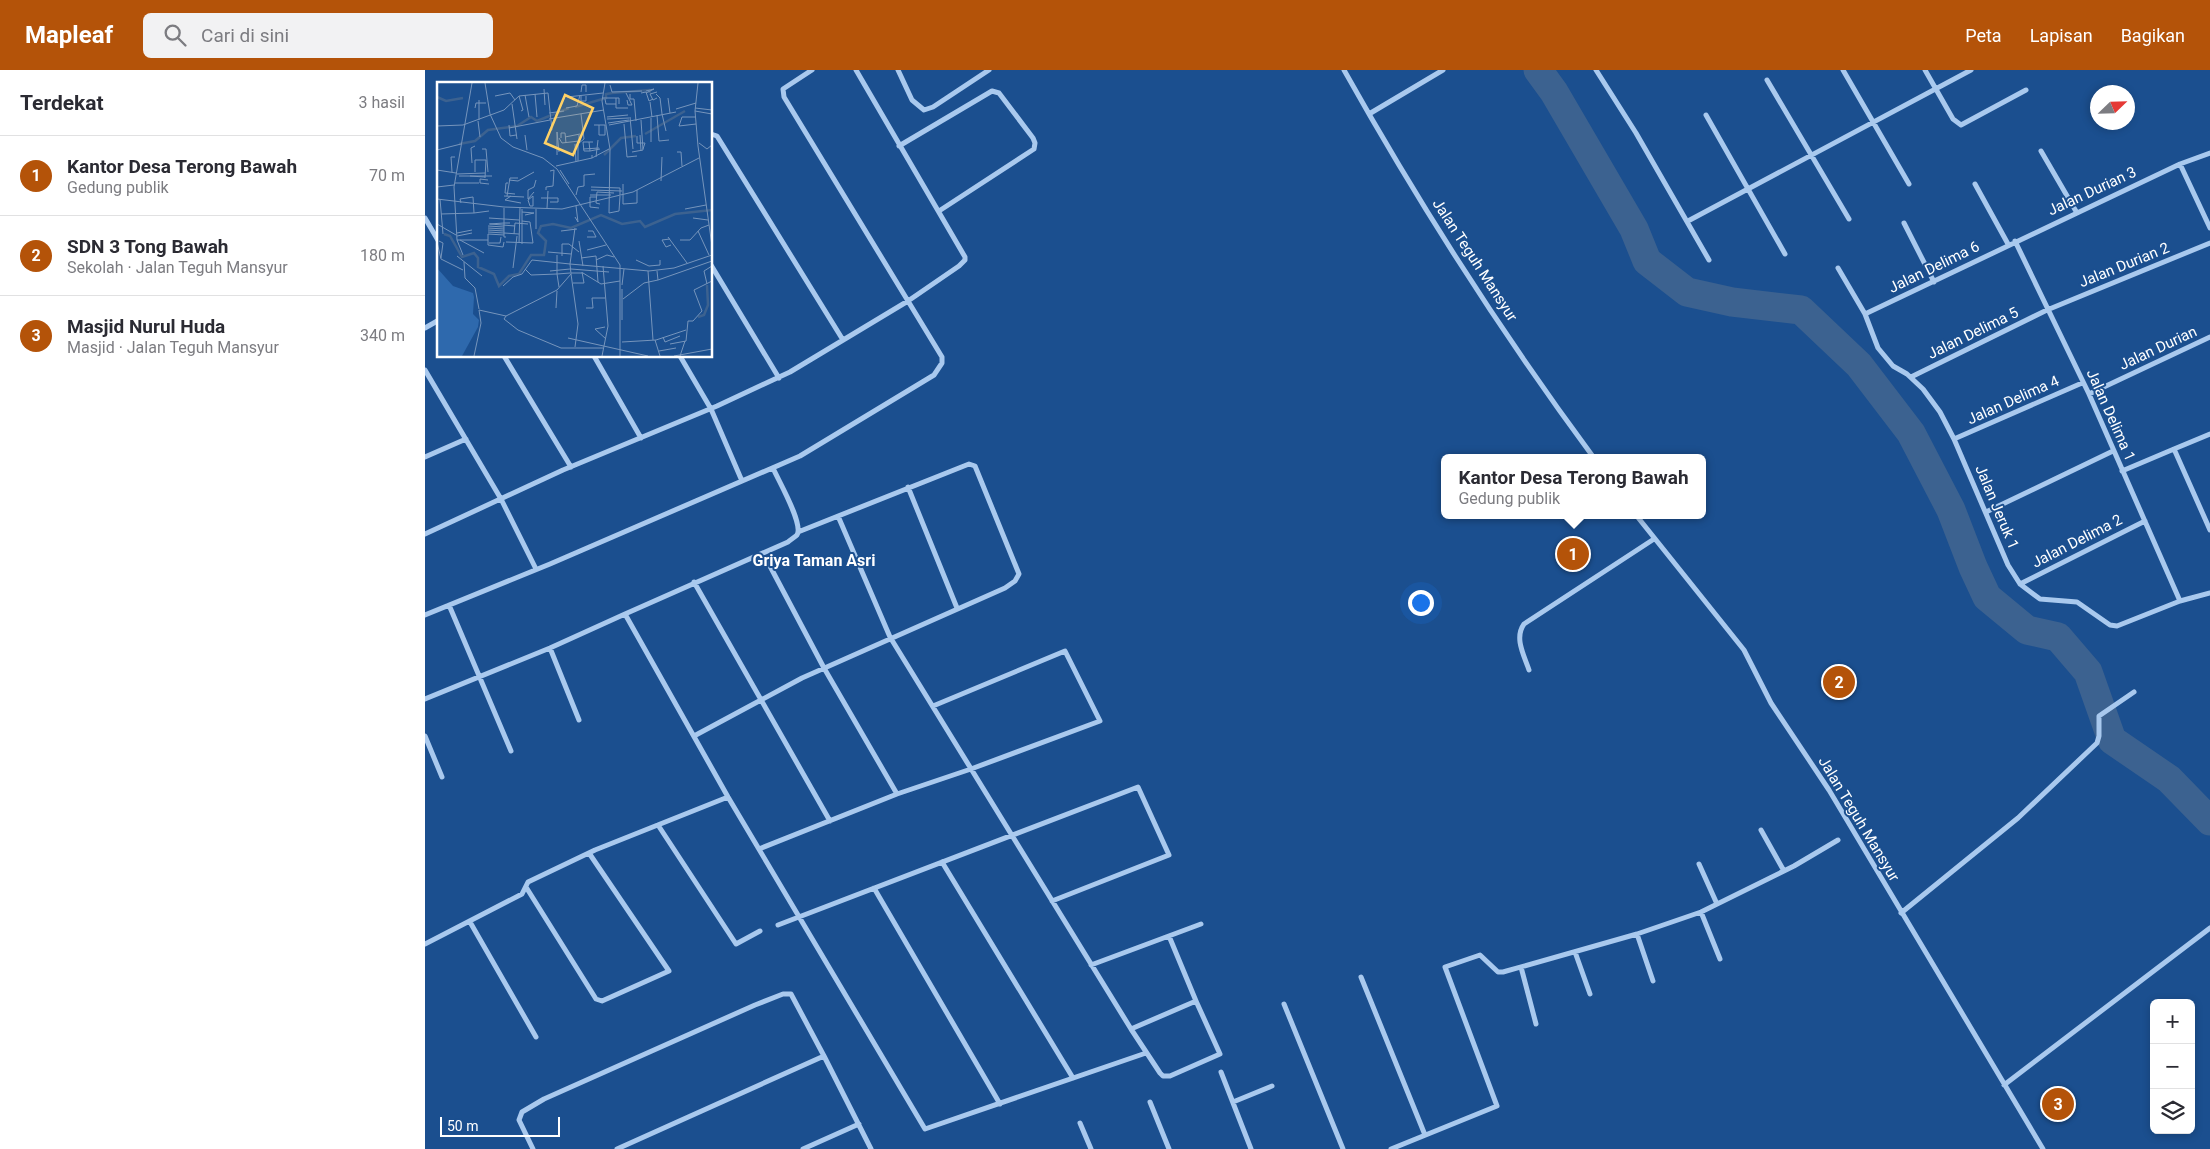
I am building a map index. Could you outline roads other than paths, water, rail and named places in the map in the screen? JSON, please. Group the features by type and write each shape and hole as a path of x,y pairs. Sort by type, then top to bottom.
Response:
{"street":[{"path":"425,615 800,456 857,424 934,375 940,368 942,357 784,97 783,88 812,70"},
{"path":"425,534 571,467 711,409 779,378 908,301 965,260 939,211 856,70"},
{"path":"898,70 912,100 924,110 933,107 989,70"},
{"name":"Jalan Teguh Mansyur","path":"1344,70 1402,171 1490,307 1591,454"},
{"path":"1369,114 1443,70"},
{"path":"1596,70 1688,221 1709,260"},
{"path":"1843,70 1909,184"},
{"path":"1925,70 1953,119 1961,125 2026,90"},
{"path":"1688,221 1971,70"},
{"path":"1767,80 1849,219"},
{"path":"899,146 992,91 999,93 1033,138 1035,143 1034,149 939,211"},
{"path":"1706,115 1785,254"},
{"path":"713,135 717,136 843,340"},
{"path":"2041,151 2077,213"},
{"name":"Jalan Durian 3","path":"2015,241 2180,164 2210,153"},
{"path":"2180,164 2210,228"},
{"path":"1975,184 2008,244"},
{"path":"425,218 437,239"},
{"path":"1903,223 1934,282"},
{"name":"Jalan Delima 6","path":"1865,314 2015,241"},
{"name":"Jalan Delima 1","path":"2015,241 2089,394 2180,601"},
{"name":"Jalan Durian 2","path":"2047,310 2210,243"},
{"path":"713,268 779,378"},
{"name":"Jalan Jeruk 1","path":"1838,268 1865,314 1878,348 1893,366 1911,378 1929,395 1954,439 2008,565 2020,584 2040,599 2077,602 2109,625 2117,626 2180,601 2209,592"},
{"name":"Jalan Delima 5","path":"1911,378 2047,310"},
{"path":"425,328 437,321"},
{"name":"Jalan Durian","path":"2089,394 2210,337"},
{"path":"506,358 571,467"},
{"path":"595,358 641,438"},
{"path":"680,358 711,409 742,481"},
{"path":"425,370 501,499 536,569"},
{"name":"Jalan Delima 4","path":"1954,439 2083,383"},
{"path":"2123,472 2210,434"},
{"path":"425,456 466,439"},
{"path":"2174,449 2210,530"},
{"path":"1986,512 2113,451"},
{"path":"425,699 550,648 694,582 788,542 798,532 964,465 975,466 1019,574 1015,581 1005,588 890,637 824,668 694,736"},
{"path":"773,468 796,518 799,527 798,532"},
{"path":"908,487 957,608"},
{"path":"838,516 890,637 1131,1030 1160,1074 1166,1077 1220,1054 1169,936"},
{"name":"Jalan Teguh Mansyur","path":"1640,519 1653,539 1745,650 1771,702 1829,790 2043,1149"},
{"name":"Jalan Delima 2","path":"2020,584 2145,521"},
{"path":"1529,670 1519,637 1524,624 1653,539"},
{"path":"763,553 824,668 897,794"},
{"path":"694,582 830,821"},
{"path":"449,605 511,751"},
{"path":"625,614 728,797 925,1129 1146,1053"},
{"path":"550,648 579,720"},
{"path":"759,849 897,794 971,769 1100,721 1065,651 933,706"},
{"path":"1901,913 2017,818 2097,743 2099,716 2134,692"},
{"path":"425,736 442,777"},
{"path":"778,925 1138,787 1169,855 1052,901"},
{"path":"425,944 523,894 528,882 589,853 728,797"},
{"path":"657,825 736,944 760,931"},
{"path":"1761,830 1784,871"},
{"path":"1391,1149 1497,1106 1445,967 1480,955 1499,972 1637,934 1701,912 1784,871 1838,840"},
{"path":"526,887 596,999 602,1001 669,971 589,853"},
{"path":"942,862 1073,1078"},
{"path":"1699,864 1717,904"},
{"path":"874,888 1000,1104"},
{"path":"1701,912 1720,959"},
{"path":"470,922 536,1037"},
{"path":"1091,965 1201,924"},
{"path":"2004,1085 2210,928"},
{"path":"1637,934 1653,982"},
{"path":"1575,952 1590,994"},
{"path":"1521,967 1537,1024"},
{"path":"1361,977 1425,1135"},
{"path":"533,1149 519,1120 522,1112 536,1103 783,994 791,994 794,997 871,1149"},
{"path":"1131,1030 1197,1001"},
{"path":"1284,1004 1343,1149"},
{"path":"617,1149 824,1056"},
{"path":"1221,1072 1251,1149"},
{"path":"1233,1102 1272,1086"},
{"path":"1150,1102 1169,1149"},
{"path":"1080,1123 1091,1149"},
{"path":"803,1149 859,1124"}],"waterway":[{"path":"1538,70 1554,92 1634,229 1647,261 1687,292 1732,302 1801,310 1859,365 1911,433 1951,510 1987,597 2027,630 2058,637 2088,672 2112,740 2169,779 2210,821"}],"place":[{"name":"Kantor Desa Terong Bawah","path":"1573,554"},
{"name":"SDN 3 Tong Bawah","path":"1839,682"},
{"name":"Masjid Nurul Huda","path":"2058,1104"}],"district":[{"name":"Griya Taman Asri","path":"814,560"}]}
